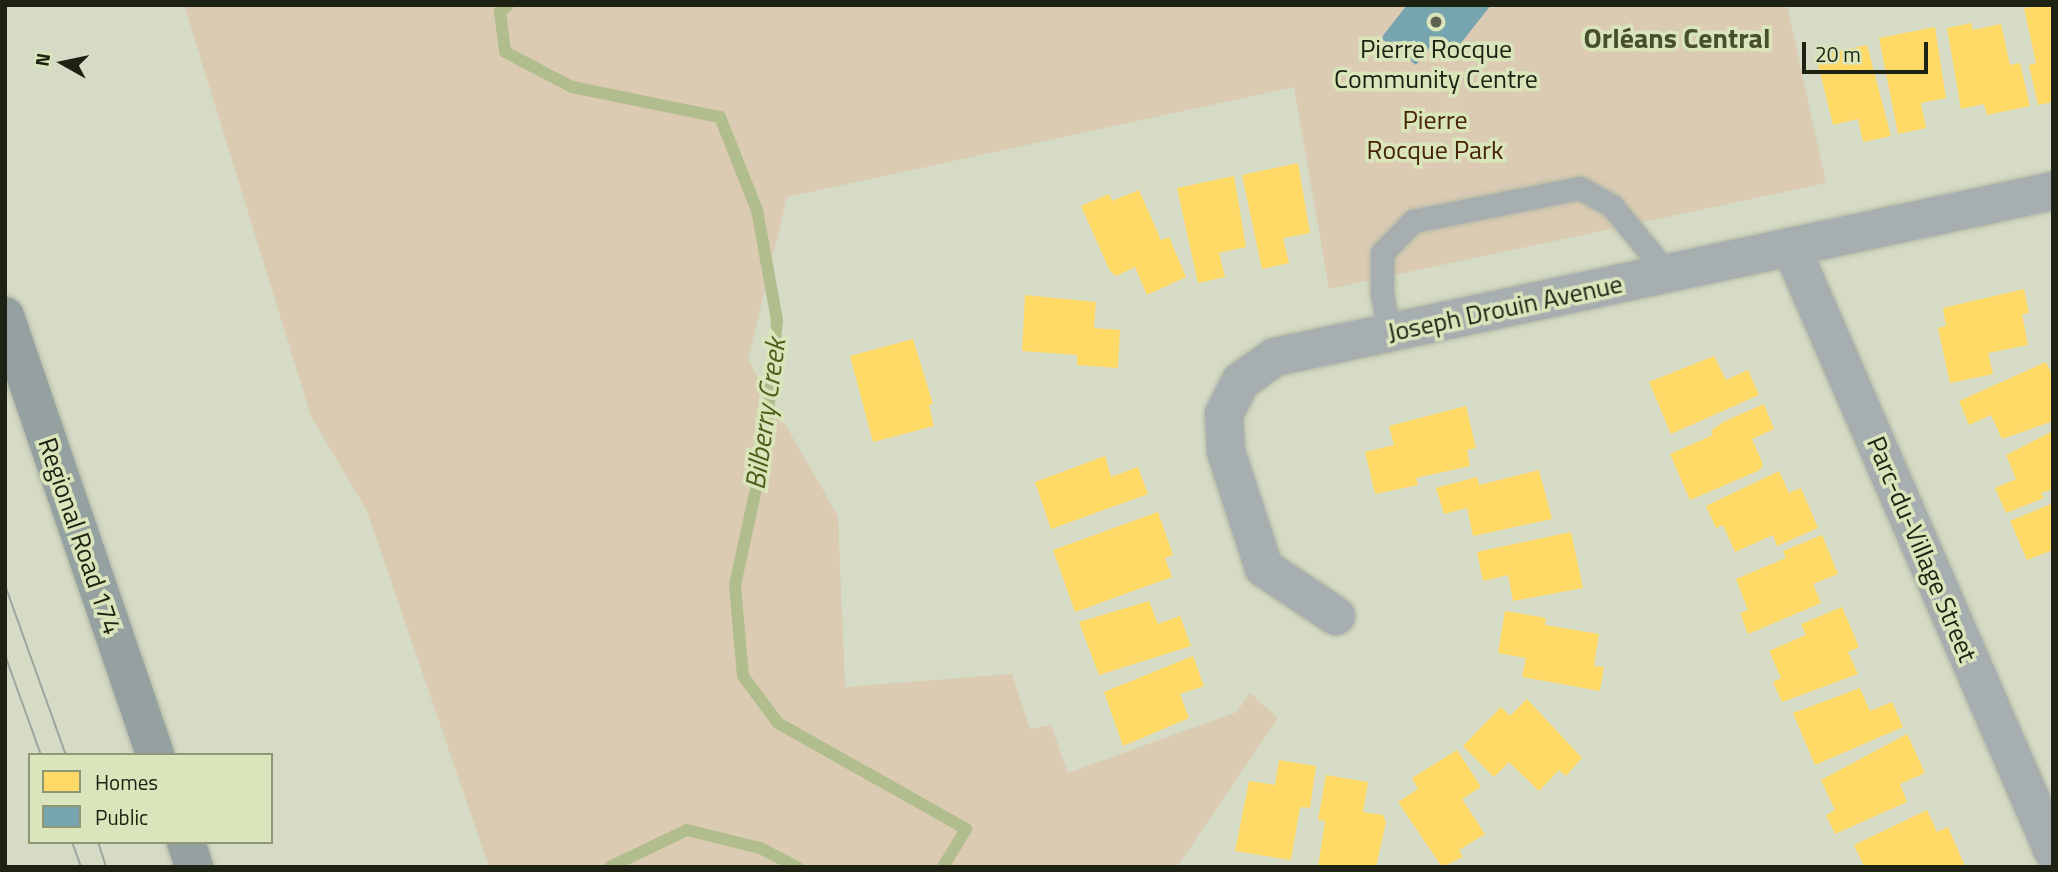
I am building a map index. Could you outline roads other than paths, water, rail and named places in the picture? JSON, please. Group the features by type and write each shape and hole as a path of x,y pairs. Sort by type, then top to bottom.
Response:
{"highway":[{"name":"Regional Road 174","path":"5,316 154,753"},
{"path":"187,844 194,867"}],"street":[{"name":"Joseph Drouin Avenue","path":"1336,617 1264,568 1226,452 1224,414 1241,381 1275,357 2053,191"},
{"name":"Parc-du-Village Street","path":"1791,247 2053,852"}],"lane":[{"path":"1389,332 1382,295 1382,253 1413,220 1580,188 1612,206 1667,273"}],"waterway":[{"name":"Bilberry Creek","path":"508,5 500,11 505,52 572,87 720,117 757,210 777,320 764,452 735,585 743,676 778,723 966,829 943,867"},
{"name":"Bilberry Creek","path":"610,867 687,830 760,848 797,867"}],"tram line":[{"path":"5,585 65,753"},
{"path":"5,655 40,753"},
{"path":"73,844 81,867"},
{"path":"99,844 106,867"}],"place":[{"name":"Pierre Rocque Community Centre","path":"1436,22"}],"district":[{"name":"Orléans Central","path":"1677,38"}],"park label":[{"name":"Pierre Rocque Park","path":"1435,135"}]}
